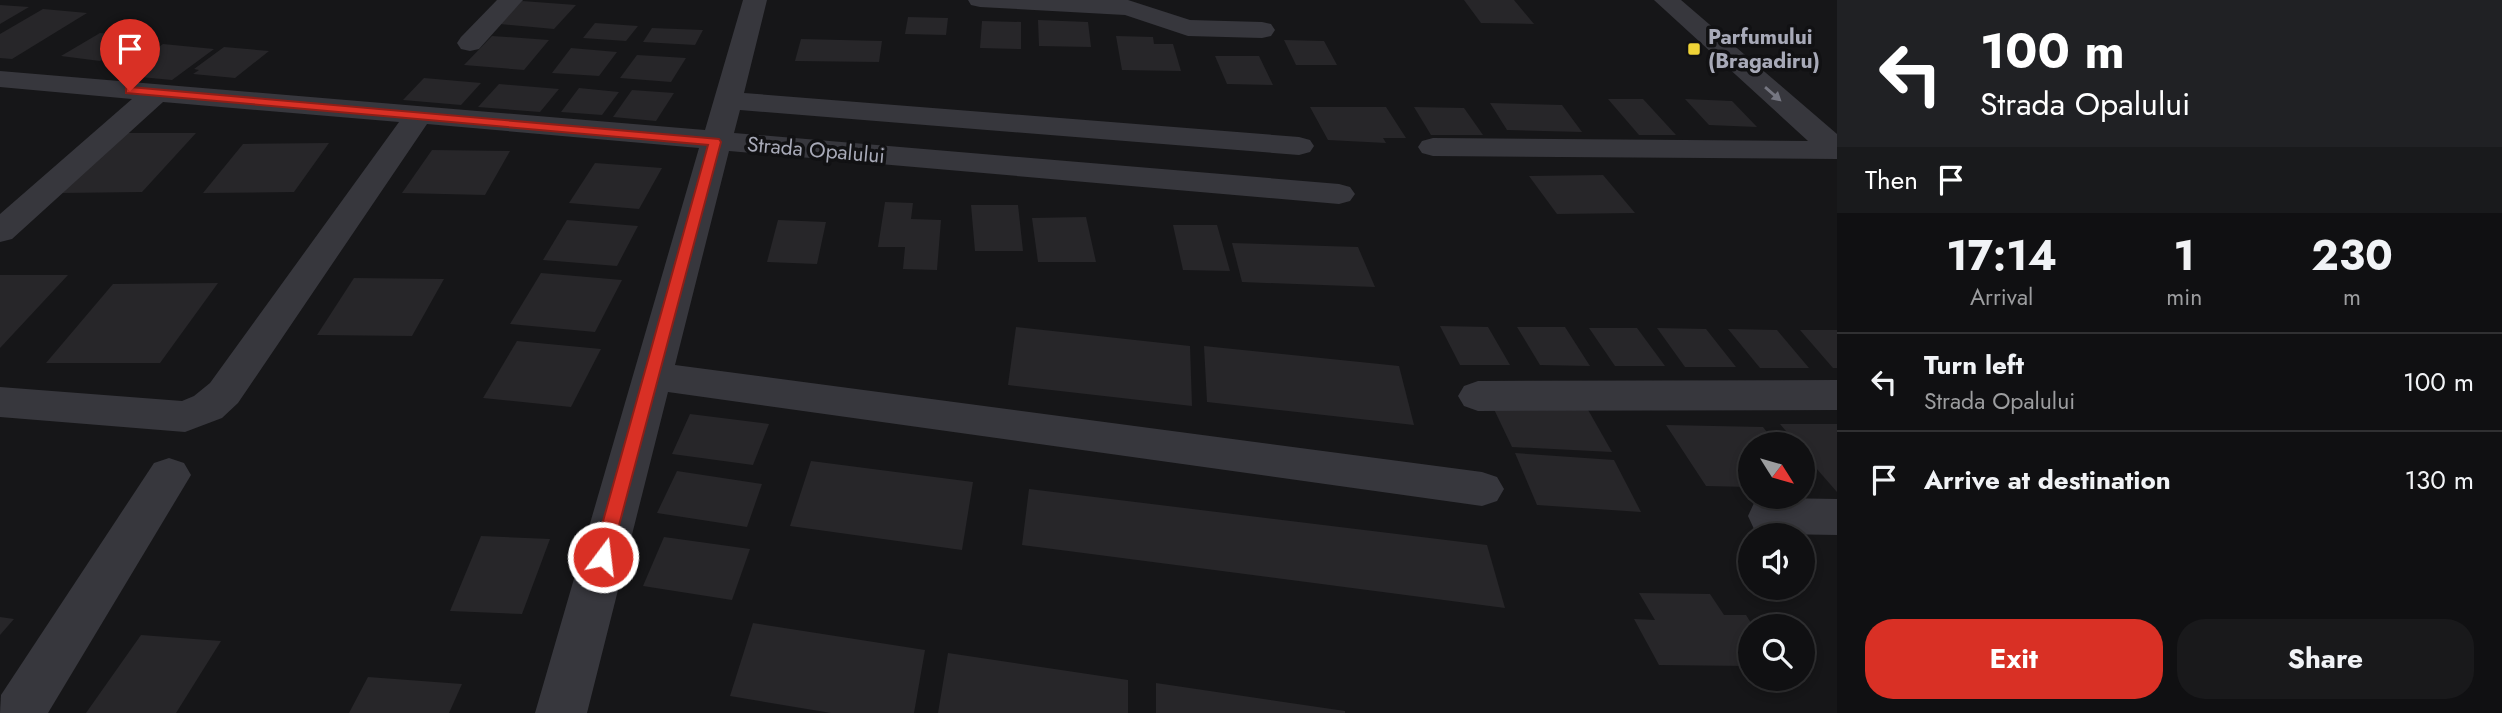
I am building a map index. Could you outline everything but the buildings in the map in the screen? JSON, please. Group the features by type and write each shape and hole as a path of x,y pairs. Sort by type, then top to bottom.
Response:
{"street":[{"path":"470,43 511,0"},
{"path":"561,713 755,0"},
{"path":"980,0 1128,8 1188,28 1262,30"},
{"path":"1666,0 1837,150"},
{"name":"Strada Opalului","path":"0,79 1339,194"},
{"path":"0,232 156,93"},
{"path":"727,100 1299,146"},
{"path":"0,402 185,417 208,407 223,393 418,117"},
{"path":"1433,147 1837,150"},
{"path":"652,376 1482,489"},
{"path":"1478,396 1837,394"},
{"path":"19,713 169,475"},
{"path":"1770,516 1837,517"}],"place":[{"name":"Parfumului (Bragadiru)","path":"1694,49"}],"route":[{"path":"130,91 715,142 603,557"}]}
